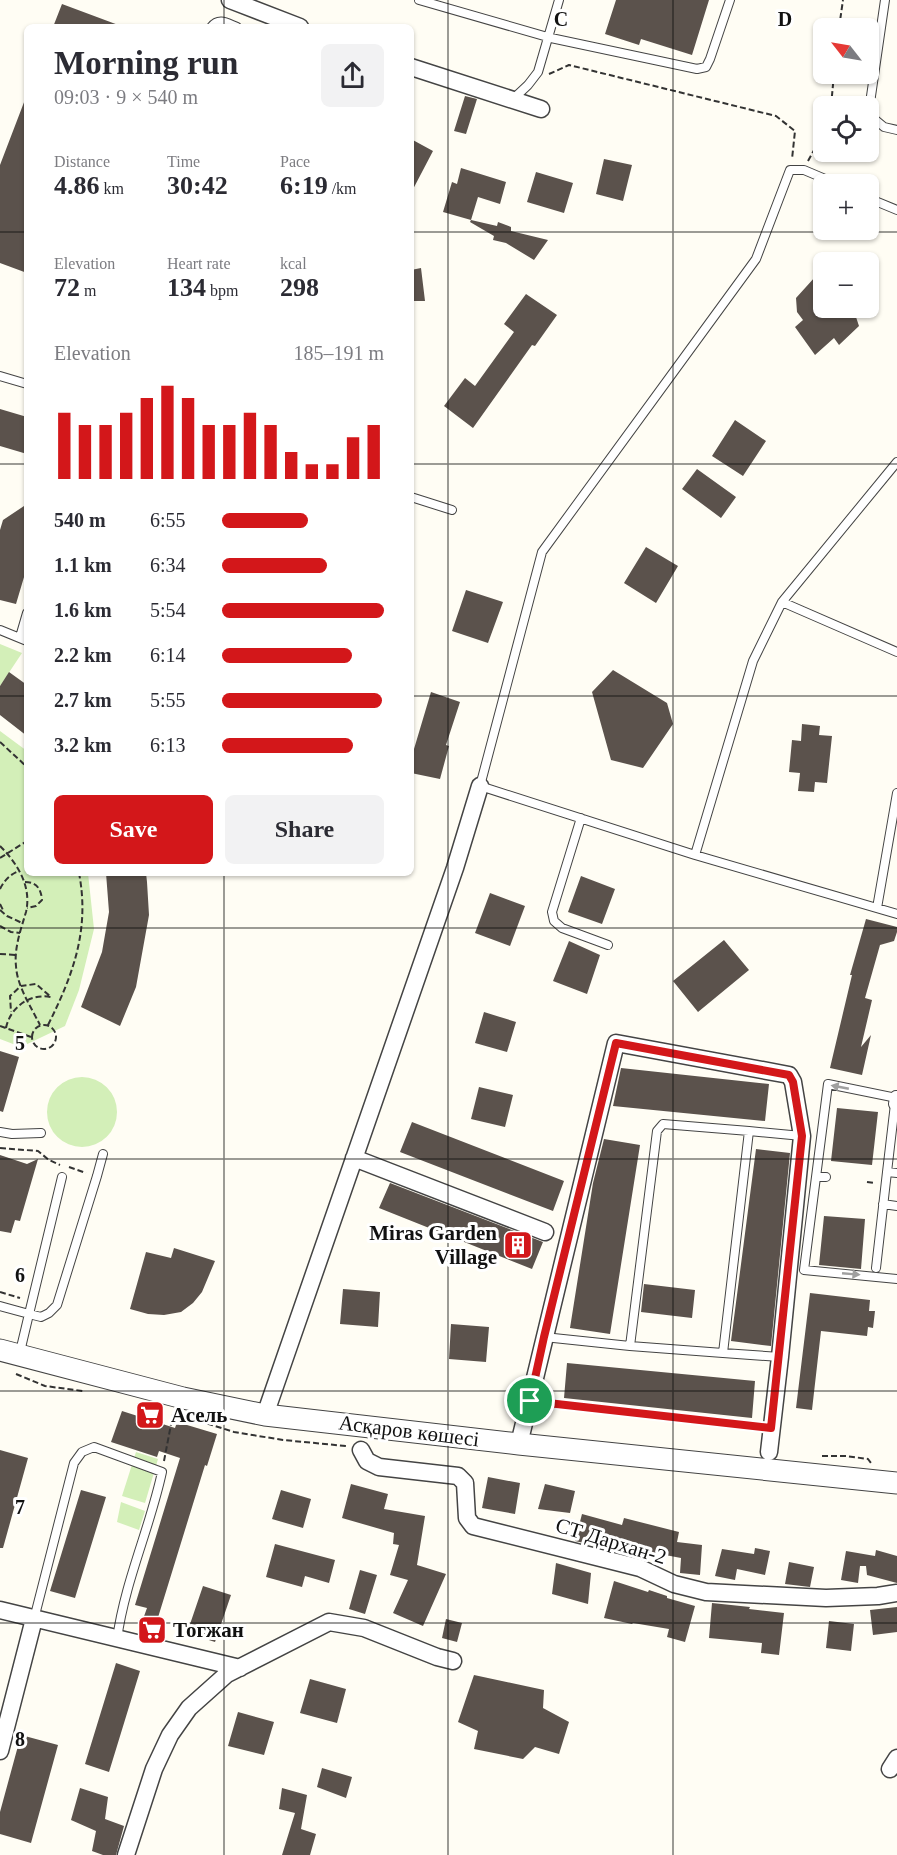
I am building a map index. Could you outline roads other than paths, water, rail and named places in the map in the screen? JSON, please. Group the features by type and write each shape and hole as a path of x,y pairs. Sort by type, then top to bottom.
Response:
{"street":[{"path":"230,0 292,24"},
{"path":"414,68 541,109"},
{"path":"265,1415 455,868 480,786"},
{"path":"519,1444 616,1043 789,1075 795,1090 802,1136 769,1452"},
{"path":"354,1158 545,1232"},
{"name":"Асқаров көшесі","path":"10,1353 183,1398 265,1415 897,1483"},
{"name":"СТ Дархан-2","path":"361,1450 367,1461 379,1467 458,1476 465,1483 467,1518 473,1526 640,1568 674,1584 706,1592 826,1598 897,1593"},
{"path":"0,1610 240,1668"},
{"path":"0,1751 34,1619"},
{"path":"126,1855 154,1769 170,1735 189,1708 227,1674 329,1622 364,1628 436,1657 453,1660"}],"lane":[{"path":"419,0 439,3 547,37 697,69 706,67 710,59 730,0"},
{"path":"512,100 528,86 538,72 559,0"},
{"path":"885,0 870,103 872,117 884,127 897,130"},
{"path":"214,24 218,21 224,21 230,24"},
{"path":"813,174 804,170 790,170 756,259 542,552 480,786 695,855 897,914"},
{"path":"879,203 897,210"},
{"path":"0,376 24,383"},
{"path":"695,855 753,661 782,602 897,462"},
{"path":"414,498 452,510"},
{"path":"782,602 897,652"},
{"path":"0,630 23,639"},
{"path":"877,908 897,794"},
{"path":"581,818 552,912 554,921 562,928 608,945"},
{"path":"876,1268 896,1100 828,1084 821,1177 804,1270 897,1279"},
{"path":"630,1346 657,1131 663,1124 802,1136"},
{"path":"723,1353 749,1131"},
{"path":"0,1132 41,1133"},
{"path":"0,1306 41,1317 57,1305 103,1154"},
{"path":"887,1172 897,1173"},
{"path":"10,1353 29,1314 62,1177"},
{"path":"883,1204 897,1206"},
{"path":"544,1337 630,1346 780,1356"},
{"path":"530,1401 771,1428"},
{"path":"34,1619 75,1463 82,1452 94,1447 162,1472 156,1500 136,1556 117,1639"}],"place":[{"name":"Miras Garden Village","path":"518,1245"},
{"name":"Асель","path":"150,1415"},
{"name":"Тогжан","path":"152,1630"}]}
